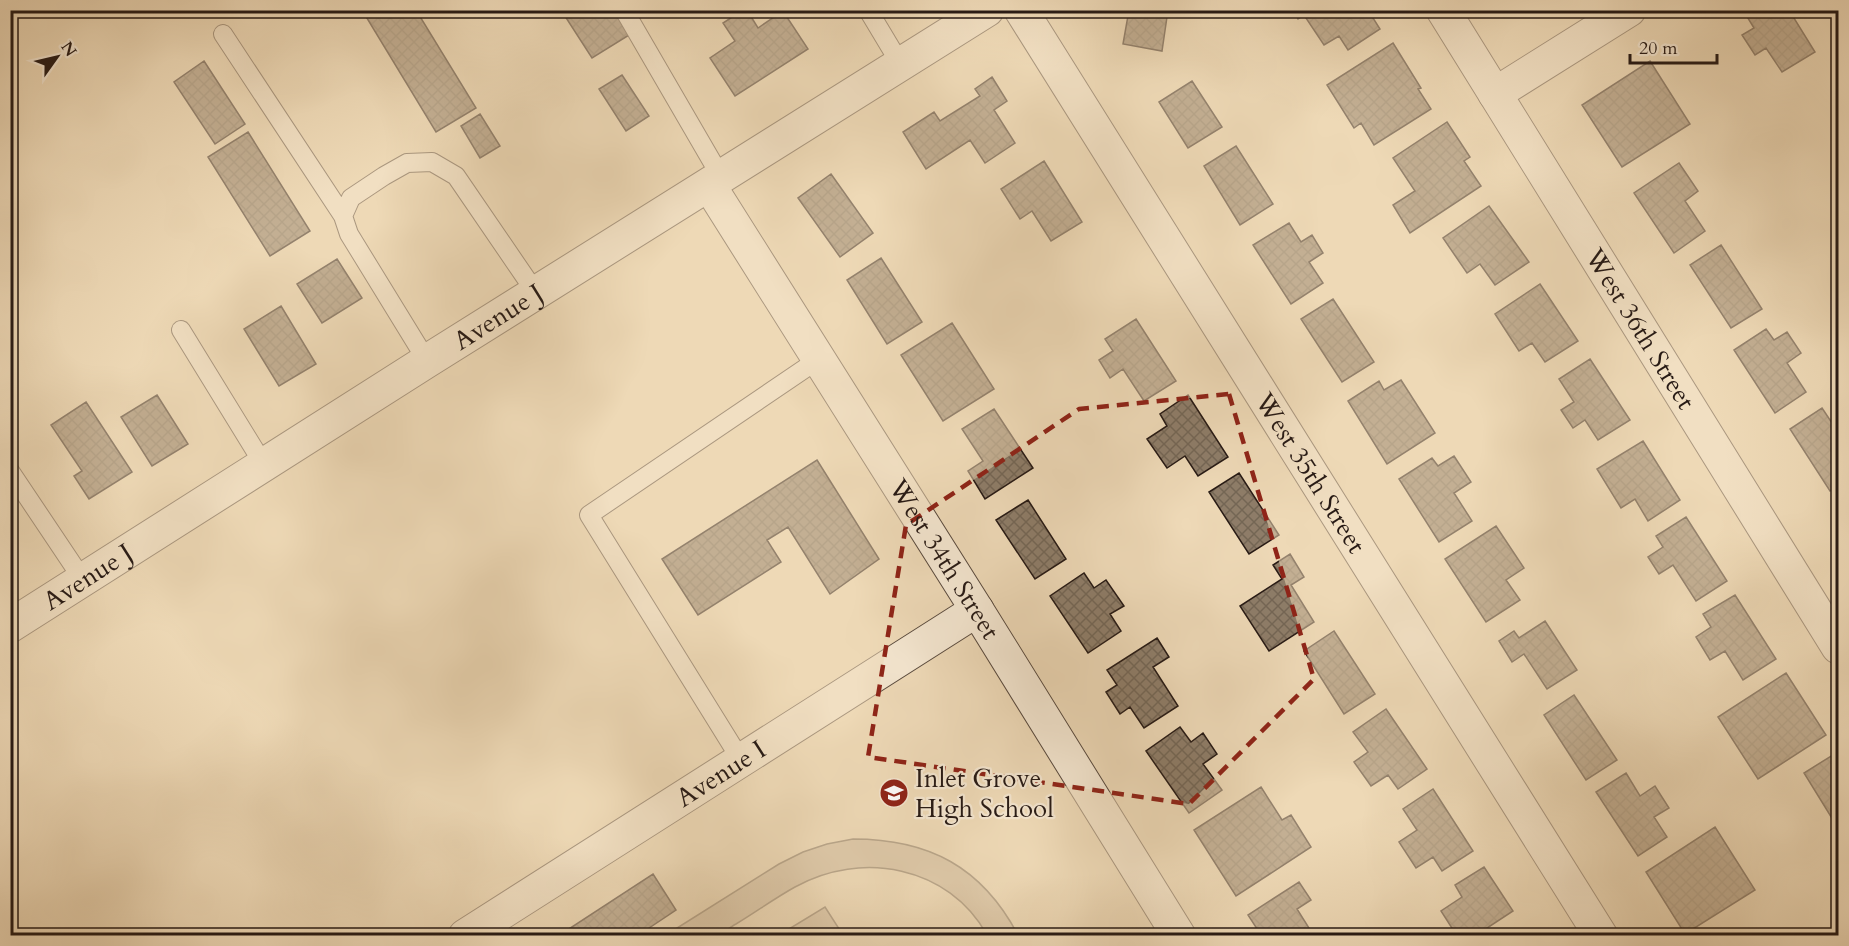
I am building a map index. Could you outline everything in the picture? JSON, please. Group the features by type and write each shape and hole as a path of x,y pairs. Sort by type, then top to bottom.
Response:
{"street":[{"name":"Avenue J","path":"10,626 987,10"},
{"name":"West 35th Street","path":"1021,10 1601,936"},
{"name":"West 36th Street","path":"1443,10 1839,646"},
{"path":"1495,94 1629,10"},
{"name":"West 34th Street","path":"715,181 819,359 1179,936"},
{"name":"Avenue I","path":"465,936 977,610"}],"lane":[{"path":"624,10 715,181"},
{"path":"868,10 901,65"},
{"path":"223,34 343,216 349,234 427,361"},
{"path":"343,216 351,198 384,176 407,163 432,162 456,176 536,293"},
{"path":"181,330 264,465"},
{"path":"741,760 589,515 819,359"},
{"path":"10,471 83,580"}],"highlighted area":[{"path":"1229,394 1314,679 1189,804 868,757 906,525 1079,409"}],"shaded area":[{"path":"853,839 906,844 929,851 950,862 988,891 1004,911 1018,935 987,935 971,912 950,893 927,880 902,871 875,868 848,869 821,876 795,887 717,936 666,935 779,864 803,852"},
{"path":"825,907 843,935 779,935"}],"building":[{"path":"362,10 416,10 476,108 436,132"},
{"path":"561,10 621,10 634,32 592,58"},
{"path":"743,10 747,10 758,28 783,11 808,49 735,96 710,58 735,41 723,23"},
{"path":"1129,10 1168,10 1162,51 1123,44"},
{"path":"1293,10 1368,10 1380,29 1348,50 1339,36 1324,45 1304,15 1298,19"},
{"path":"1743,10 1789,10 1815,52 1782,72 1766,48 1755,55 1742,35 1754,28"},
{"path":"1393,43 1421,88 1418,89 1431,109 1374,145 1361,123 1354,128 1327,85"},
{"path":"204,61 245,124 215,144 174,82"},
{"path":"1650,61 1690,124 1622,167 1582,105"},
{"path":"622,75 649,116 626,131 599,89"},
{"path":"992,77 1007,101 994,110 1015,143 985,163 970,140 926,169 903,132 934,112 940,121 980,96 975,89"},
{"path":"1192,81 1222,127 1188,148 1159,102"},
{"path":"480,114 500,146 480,158 461,126"},
{"path":"1447,122 1470,157 1464,161 1481,186 1410,233 1393,205 1415,191 1393,158"},
{"path":"248,132 310,231 270,256 208,157"},
{"path":"1236,146 1273,204 1240,225 1204,166"},
{"path":"1044,161 1082,222 1051,241 1032,211 1020,219 1001,189"},
{"path":"1679,163 1698,191 1685,201 1705,231 1674,253 1634,193"},
{"path":"831,174 873,233 840,257 798,198"},
{"path":"1489,206 1529,262 1495,285 1480,264 1467,273 1443,238"},
{"path":"1289,223 1301,242 1312,235 1323,253 1309,262 1323,283 1291,304 1253,245"},
{"path":"1721,245 1762,309 1731,328 1690,265"},
{"path":"881,258 922,322 887,344 847,280"},
{"path":"337,259 362,298 322,323 297,284"},
{"path":"1540,284 1578,341 1545,362 1532,343 1519,351 1495,314"},
{"path":"1333,299 1374,362 1342,382 1301,319"},
{"path":"281,306 316,364 279,386 244,329"},
{"path":"1136,319 1176,381 1144,401 1123,369 1110,378 1099,360 1113,351 1105,339"},
{"path":"952,323 994,389 943,421 901,355"},
{"path":"1766,329 1774,340 1787,332 1801,353 1787,363 1806,392 1775,413 1734,350"},
{"path":"1590,359 1630,420 1598,440 1585,420 1573,428 1561,410 1574,402 1559,379"},
{"path":"1401,380 1435,433 1387,464 1348,401 1379,381 1384,390"},
{"path":"157,395 188,444 152,466 121,417"},
{"path":"1188,395 1228,457 1198,476 1185,456 1167,468 1147,439 1167,426 1160,414"},
{"path":"86,402 132,472 89,499 74,476 82,471 51,425"},
{"path":"1822,408 1836,429 1838,427 1838,486 1830,491 1790,429"},
{"path":"994,409 1033,468 985,499 968,471 983,461 962,429"},
{"path":"1643,441 1680,500 1648,521 1635,499 1621,508 1597,469"},
{"path":"1454,456 1471,482 1454,493 1472,521 1439,542 1399,479 1432,458 1438,466"},
{"path":"817,460 879,559 830,594 788,527 767,540 781,562 698,615 662,559"},
{"path":"1239,473 1279,535 1249,554 1209,492"},
{"path":"1028,500 1066,559 1035,579 996,520"},
{"path":"1686,517 1727,581 1696,601 1673,565 1659,574 1648,557 1663,547 1656,536"},
{"path":"1496,526 1524,568 1506,580 1520,600 1486,622 1445,559"},
{"path":"1290,554 1304,577 1291,585 1314,622 1269,651 1240,606 1282,579 1273,565"},
{"path":"1084,573 1094,588 1106,580 1124,606 1110,614 1121,631 1088,653 1050,596"},
{"path":"1735,595 1776,659 1743,680 1725,651 1710,660 1696,637 1711,627 1703,614"},
{"path":"1545,621 1577,670 1547,689 1524,654 1512,662 1499,641 1514,631 1519,638"},
{"path":"1334,631 1375,694 1344,714 1304,651"},
{"path":"1157,638 1169,657 1153,667 1178,706 1144,728 1130,707 1120,714 1106,692 1117,685 1107,670"},
{"path":"1786,673 1826,735 1758,779 1718,717"},
{"path":"1574,695 1617,760 1586,780 1544,715"},
{"path":"1386,709 1427,769 1398,789 1388,775 1371,786 1354,762 1368,752 1353,732"},
{"path":"1180,727 1191,742 1203,733 1217,754 1203,764 1222,790 1189,813 1146,751"},
{"path":"1836,753 1838,757 1838,828 1804,773"},
{"path":"1626,773 1640,796 1655,786 1669,808 1654,817 1667,837 1638,856 1596,792"},
{"path":"1261,787 1282,820 1291,815 1311,847 1236,896 1194,830"},
{"path":"1433,789 1473,851 1442,871 1433,857 1416,868 1399,842 1417,830 1403,809"},
{"path":"1715,827 1755,890 1685,934 1646,872"},
{"path":"1484,867 1513,911 1475,936 1457,936 1441,911 1462,897 1455,885"},
{"path":"653,874 676,910 637,936 558,936"},
{"path":"1299,882 1311,900 1297,909 1314,936 1273,936 1269,930 1261,935 1248,915"}],"place":[{"name":"Inlet Grove High School","path":"894,793"}]}
